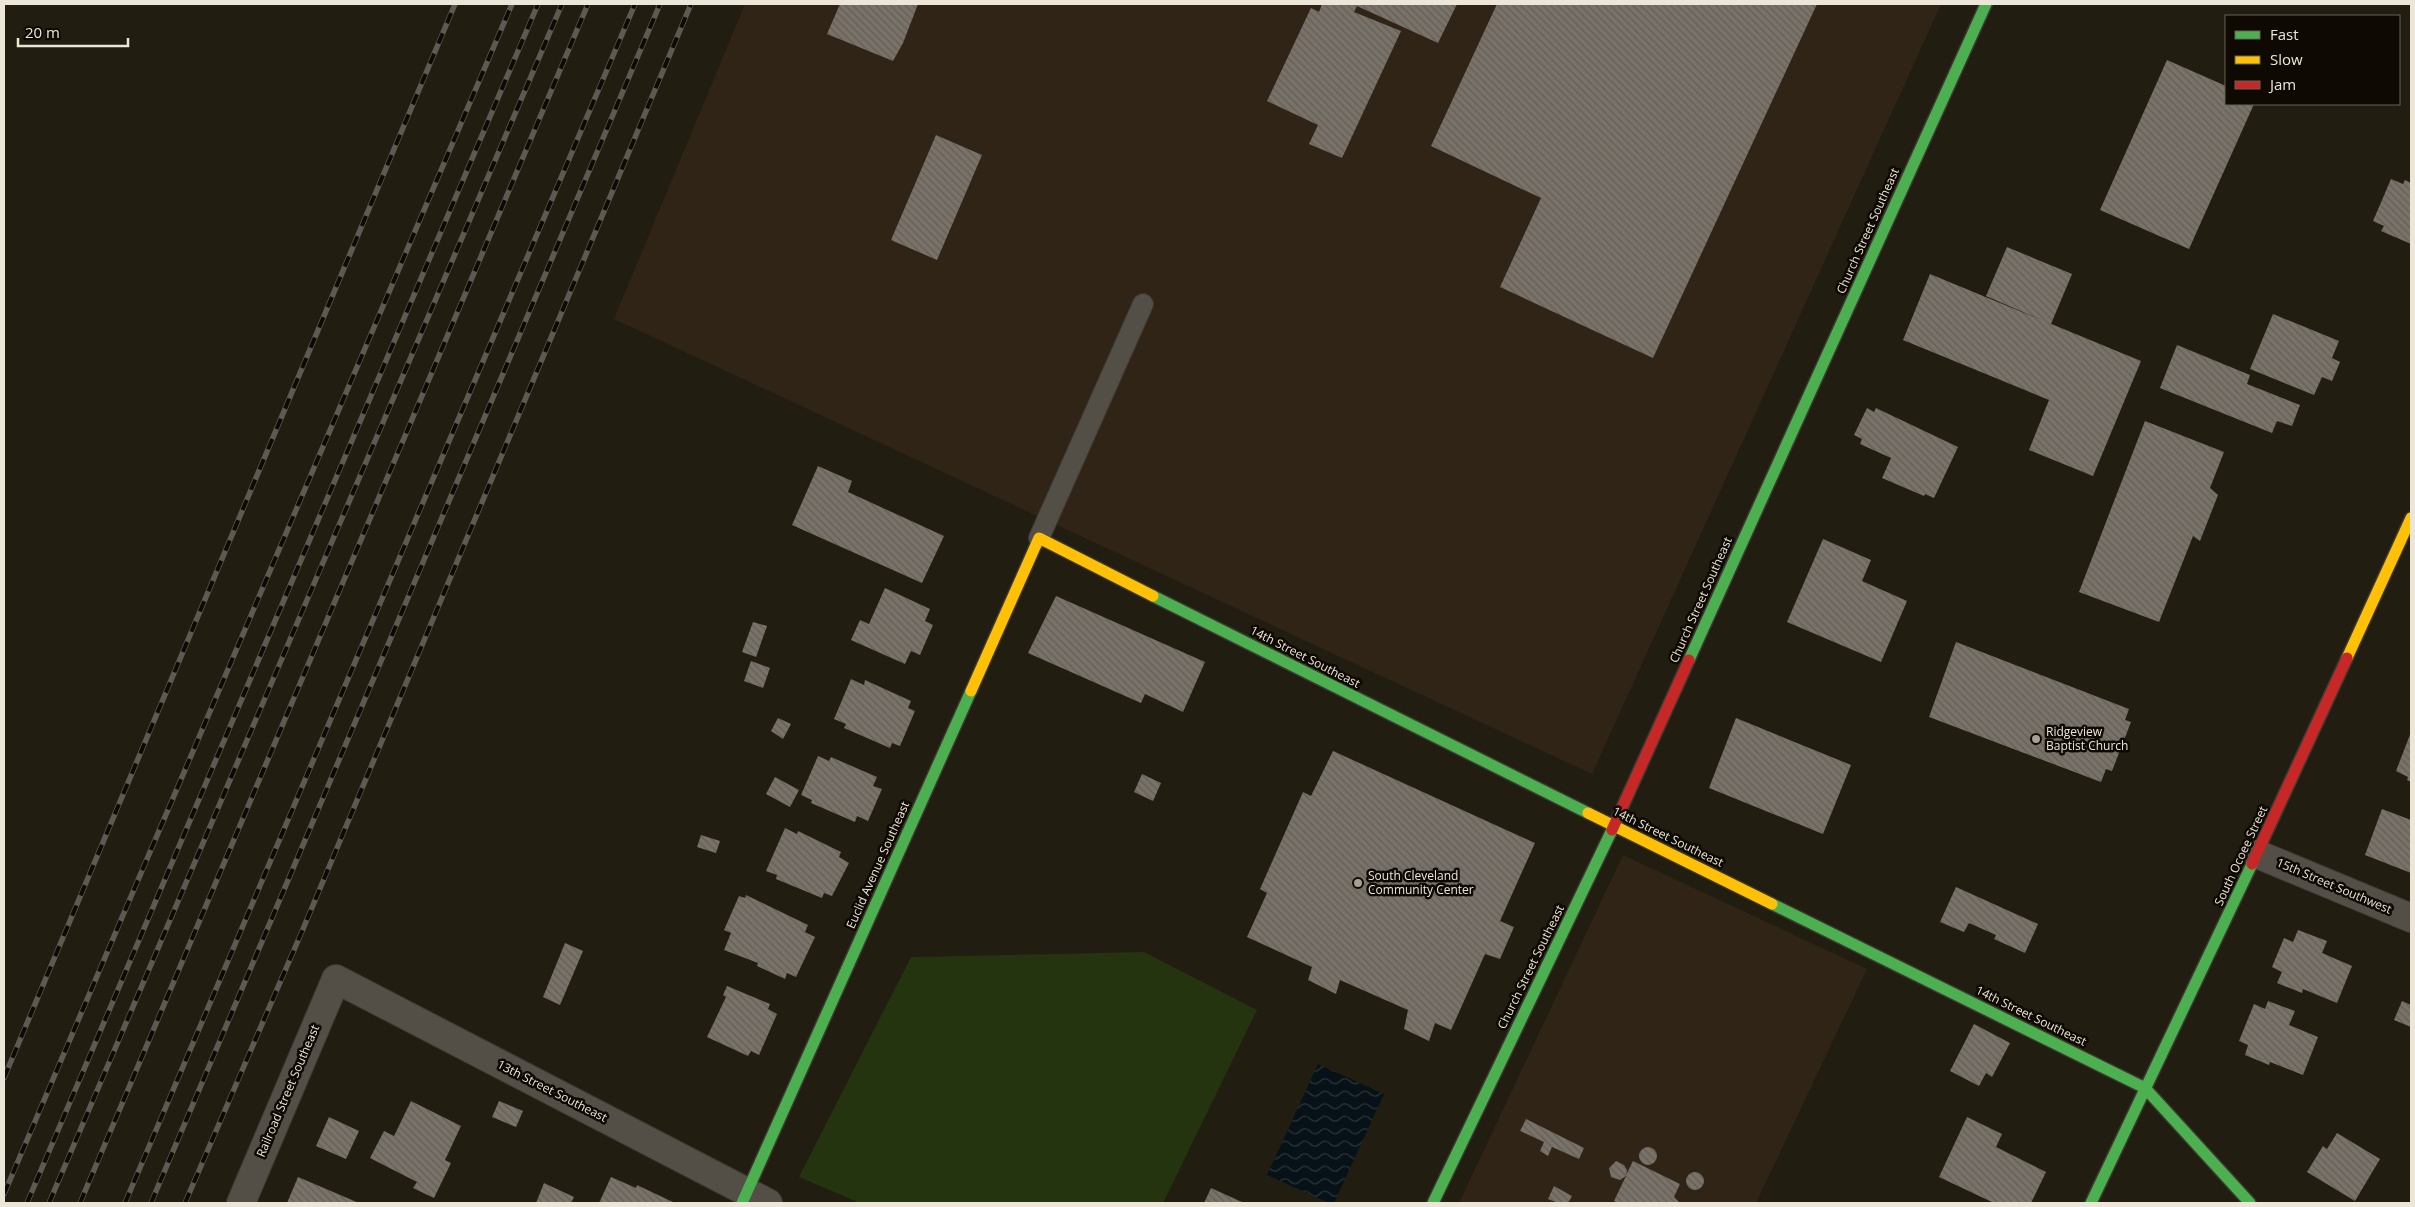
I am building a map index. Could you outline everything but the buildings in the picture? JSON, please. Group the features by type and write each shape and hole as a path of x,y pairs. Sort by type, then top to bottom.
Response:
{"street":[{"name":"Church Street Southeast","path":"1433,1203 1614,826 1986,4"},
{"name":"South Ocoee Street","path":"2091,1203 2257,854 2411,518"},
{"name":"14th Street Southeast","path":"1040,538 1327,684 2145,1088 2250,1203"},
{"name":"Euclid Avenue Southeast","path":"752,1200 1040,538"},
{"name":"15th Street Southwest","path":"2257,854 2411,918"},
{"name":"13th Street Southeast","path":"336,979 752,1200"},
{"name":"Railroad Street Southeast","path":"241,1203 336,979"}],"lane":[{"path":"1040,538 1143,304"}],"shaded area":[{"path":"745,4 1941,4 1592,774 614,319"},
{"path":"1623,855 1867,969 1756,1203 1459,1203"}],"green space":[{"path":"1144,952 1257,1010 1163,1203 860,1203 799,1177 911,957"}],"water":[{"path":"1318,1064 1384,1094 1334,1203 1329,1203 1267,1175"}],"railway":[{"path":"4,1078 455,4"},
{"path":"4,1194 512,4"},
{"path":"27,1203 538,4"},
{"path":"49,1203 562,4"},
{"path":"80,1203 588,4"},
{"path":"125,1203 635,4"},
{"path":"151,1203 660,4"},
{"path":"185,1203 303,929 691,4"}],"traffic: fast":[{"path":"1689,660 1986,4"},
{"path":"1153,596 1588,813"},
{"path":"742,1203 971,691"},
{"path":"1433,1203 1612,830"},
{"path":"2091,1203 2252,864"},
{"path":"1772,904 2145,1088 2250,1203"}],"traffic: slow":[{"path":"2347,658 2411,518"},
{"path":"971,691 1039,538 1153,596"},
{"path":"1588,813 1772,904"}],"traffic: jam":[{"path":"2252,864 2347,658"},
{"path":"1612,830 1689,660"}],"place":[{"name":"Ridgeview Baptist Church","path":"2036,739"},
{"name":"South Cleveland Community Center","path":"1358,883"}]}
